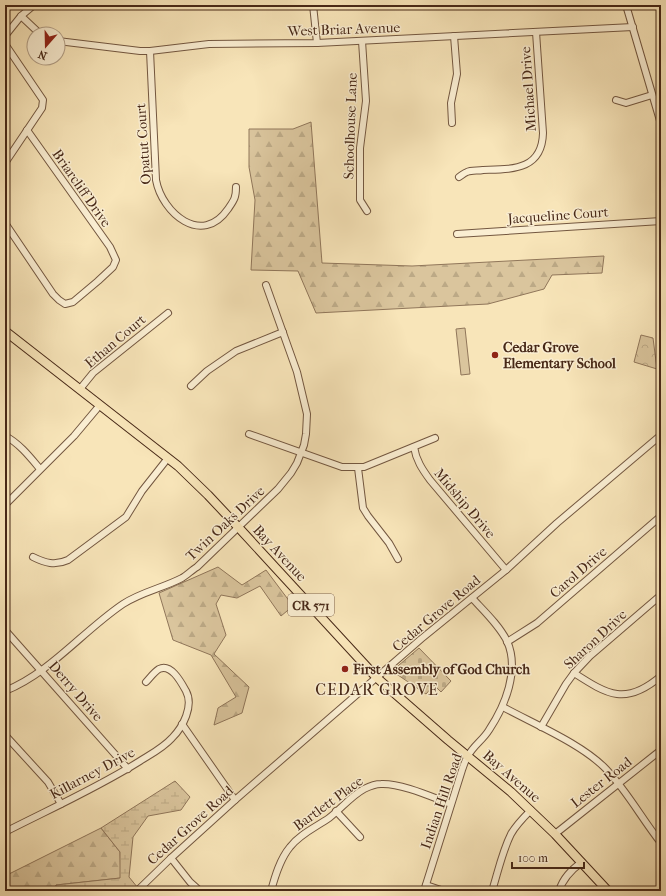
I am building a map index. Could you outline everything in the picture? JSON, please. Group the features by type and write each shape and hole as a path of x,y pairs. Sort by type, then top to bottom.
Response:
{"main road":[{"name":"Bay Avenue","path":"5,331 168,458 208,495 377,678 531,810 608,891"}],"street":[{"path":"5,36 21,16 34,5"},
{"path":"313,5 317,43"},
{"path":"626,5 661,124"},
{"path":"21,16 32,26"},
{"name":"West Briar Avenue","path":"66,42 150,51 209,44 317,43 633,27"},
{"name":"Michael Drive","path":"459,177 468,171 520,167 532,160 541,147 543,133 536,32"},
{"path":"452,123 451,103 457,74 454,36"},
{"name":"Schoolhouse Lane","path":"362,41 366,101 360,148 360,200 367,210"},
{"path":"5,44 43,100 42,108 5,163"},
{"name":"Opatut Court","path":"150,51 156,180 161,195 175,215 182,221 188,224 200,226 211,224 225,214 236,197 236,187"},
{"path":"616,100 626,103 652,95"},
{"name":"Briarcliff Drive","path":"5,223 53,294 66,304 73,302 98,281 113,267 116,260 110,247 27,130"},
{"name":"Jacqueline Court","path":"457,234 661,221"},
{"name":"Twin Oaks Drive","path":"5,691 17,686 41,670 121,606 132,599 182,578 209,556 239,528 278,489 291,473 302,453 306,434 307,414 297,372 266,285"},
{"name":"Ethan Court","path":"80,389 93,373 168,313"},
{"path":"191,386 207,371 236,351 283,332"},
{"path":"5,505 74,436 100,405"},
{"path":"248,434 342,467 358,468 364,467 435,438"},
{"name":"Cedar Grove Road","path":"137,891 234,800 421,639 506,570 557,523 661,434"},
{"path":"5,436 11,439 40,469"},
{"name":"Midship Drive","path":"414,447 420,466 430,480 506,570"},
{"path":"33,557 45,563 60,564 68,560 126,517 142,491 168,458"},
{"path":"358,468 363,508 389,543 398,559"},
{"name":"Carol Drive","path":"507,642 537,623 661,516"},
{"name":"Sharon Drive","path":"541,727 566,684 590,656 661,595"},
{"name":"Indian Hill Road","path":"425,888 451,804 468,756 489,732 503,707 511,676 512,660 507,642 501,632 472,598"},
{"name":"Derry Drive","path":"5,630 128,769"},
{"name":"Killarney Drive","path":"5,832 128,769 164,746 173,737 182,724 188,709 188,696 175,674 167,668 163,667 157,670 146,682"},
{"path":"574,674 608,693 619,694 632,693 642,690 661,676"},
{"path":"503,707 574,745 592,757 606,769 660,838"},
{"path":"182,724 234,800"},
{"path":"5,735 48,782 61,804"},
{"name":"Lester Road","path":"555,834 661,750"},
{"name":"Bartlett Place","path":"271,891 284,855 290,846 362,790 371,785 383,784 411,790 451,804"},
{"path":"492,891 506,845 511,834 516,826 531,810"},
{"path":"336,811 360,837"},
{"path":"171,858 190,882 200,891"},
{"path":"559,891 568,873 582,862"},
{"path":"425,888 444,891"}],"green space":[{"path":"311,122 322,263 412,266 604,256 602,273 552,275 544,289 488,304 316,313 298,271 251,270 255,200 249,167 249,129 293,129"},
{"path":"465,328 470,374 461,375 456,329"},
{"path":"641,335 653,338 657,369 634,362"},
{"path":"218,567 242,585 266,570 293,606 281,616 260,586 237,598 221,595 216,604 226,635 214,654 249,687 242,713 214,725 218,708 236,697 211,655 173,640 159,593"},
{"path":"419,648 451,681 441,692 434,685 426,694 392,671"},
{"path":"175,781 190,797 181,810 148,816 133,837 129,877 138,888 138,891 56,891 56,885 120,878 120,852 101,828"},
{"path":"101,828 120,852 121,878 56,885 56,891 5,891 5,876"}],"place":[{"name":"Cedar Grove Elementary School","path":"495,355"},
{"name":"First Assembly of God Church","path":"345,669"}],"district":[{"name":"CEDAR GROVE","path":"377,689"}]}
